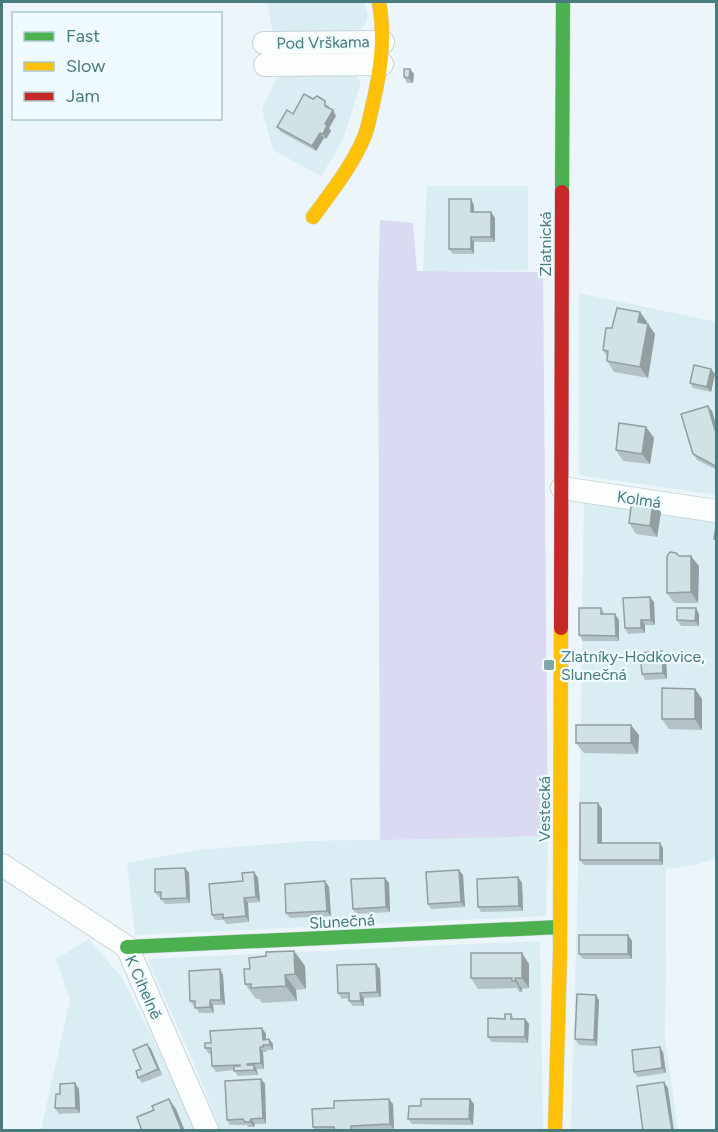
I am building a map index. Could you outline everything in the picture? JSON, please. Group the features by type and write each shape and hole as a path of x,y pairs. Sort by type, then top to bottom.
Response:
{"street":[{"name":"Pod Vrškama","path":"313,217 350,163 365,134 382,64 380,2"},
{"name":"Zlatnická","path":"562,488 563,2"},
{"name":"Pod Vrškama","path":"382,64 264,54 383,42"},
{"name":"Kolmá","path":"562,488 717,511"},
{"name":"Vestecká","path":"555,1131 560,956 562,488"},
{"name":"K Cihelně","path":"2,865 126,947 207,1131"},
{"name":"Slunečná","path":"126,947 560,927"}],"shaded area":[{"path":"267,2 364,2 368,15 365,25 352,35 273,34"},
{"path":"348,70 361,81 341,144 321,176 273,150 262,109 278,75"},
{"path":"427,186 528,186 528,270 423,271"},
{"path":"380,220 413,223 417,271 543,272 548,836 380,840 378,298"},
{"path":"579,293 716,322 716,495 579,475"},
{"path":"584,500 716,520 716,858 695,865 666,869 665,1037 678,1130 571,1130 579,839"},
{"path":"548,836 546,916 135,935 127,863 198,850 309,841"},
{"path":"89,939 122,978 196,1130 41,1130 70,1000 56,959"},
{"path":"540,941 543,1130 220,1130 190,1054 147,959"}],"building":[{"path":"404,69 410,69 409,78 404,77"},
{"path":"304,94 313,99 317,96 325,101 325,106 333,110 325,124 327,125 323,134 320,133 312,146 277,127 287,110 293,114"},
{"path":"449,199 471,199 471,212 491,212 491,237 471,237 471,249 449,249"},
{"path":"617,308 640,312 638,322 648,324 640,367 607,361 608,351 603,350 606,328 612,328"},
{"path":"694,365 711,369 707,387 690,383"},
{"path":"708,406 715,430 717,430 717,467 693,454 681,414"},
{"path":"619,423 646,427 642,454 616,450"},
{"path":"632,499 653,502 650,526 629,523"},
{"path":"717,526 717,540 714,539"},
{"path":"670,552 679,556 691,556 691,592 667,593 667,556"},
{"path":"650,597 651,620 641,620 641,628 625,628 623,598"},
{"path":"579,608 601,608 601,614 615,614 616,636 579,635"},
{"path":"677,608 696,608 695,621 677,620"},
{"path":"662,651 663,673 642,674 640,653"},
{"path":"662,688 695,689 695,719 662,719"},
{"path":"576,725 631,725 631,743 576,743"},
{"path":"580,803 598,803 598,843 660,843 660,860 580,860"},
{"path":"185,868 187,898 161,899 161,892 155,892 155,869"},
{"path":"459,870 461,902 428,904 426,872"},
{"path":"254,872 256,897 244,898 246,916 223,918 223,914 212,915 209,884 243,881 242,873"},
{"path":"518,877 519,906 478,907 477,879"},
{"path":"385,878 386,907 353,909 351,879"},
{"path":"325,881 327,911 286,913 285,884"},
{"path":"579,935 628,935 628,954 579,954"},
{"path":"294,951 295,974 285,975 286,986 251,988 251,984 245,984 244,969 250,969 249,958 266,956 266,952"},
{"path":"471,953 522,953 522,978 515,978 515,981 512,981 512,978 471,978"},
{"path":"376,964 377,992 360,993 361,1001 349,1001 349,993 338,993 337,965"},
{"path":"220,969 221,1000 210,1000 210,1007 195,1008 195,1001 190,1001 189,971"},
{"path":"577,994 596,995 594,1040 575,1039"},
{"path":"505,1014 511,1014 511,1019 525,1019 525,1037 488,1037 488,1018 505,1019"},
{"path":"262,1028 263,1040 269,1039 270,1045 260,1047 261,1063 247,1064 254,1065 254,1070 234,1071 234,1066 240,1065 212,1066 211,1048 205,1048 205,1043 211,1043 210,1031"},
{"path":"147,1044 158,1069 138,1078 136,1071 141,1069 133,1050"},
{"path":"660,1047 662,1068 634,1072 632,1050"},
{"path":"261,1079 263,1118 251,1119 250,1122 245,1122 243,1119 227,1120 225,1081"},
{"path":"664,1082 672,1131 643,1131 637,1086"},
{"path":"75,1083 76,1108 55,1108 56,1094 60,1094 60,1084"},
{"path":"169,1099 182,1131 142,1131 137,1117 154,1110 152,1106"},
{"path":"389,1099 390,1124 351,1126 351,1131 335,1131 334,1127 313,1127 312,1109 334,1108 334,1101"},
{"path":"421,1099 470,1099 469,1119 408,1119 409,1106 421,1106"}],"traffic: fast":[{"path":"562,192 563,2"},
{"path":"127,947 560,927"}],"traffic: slow":[{"path":"313,217 335,188 366,132 381,57 382,30 379,2"},
{"path":"555,1130 560,956 561,628"}],"traffic: jam":[{"path":"561,628 562,192"}],"place":[{"name":"Zlatníky-Hodkovice, Slunečná","path":"549,665"}]}
